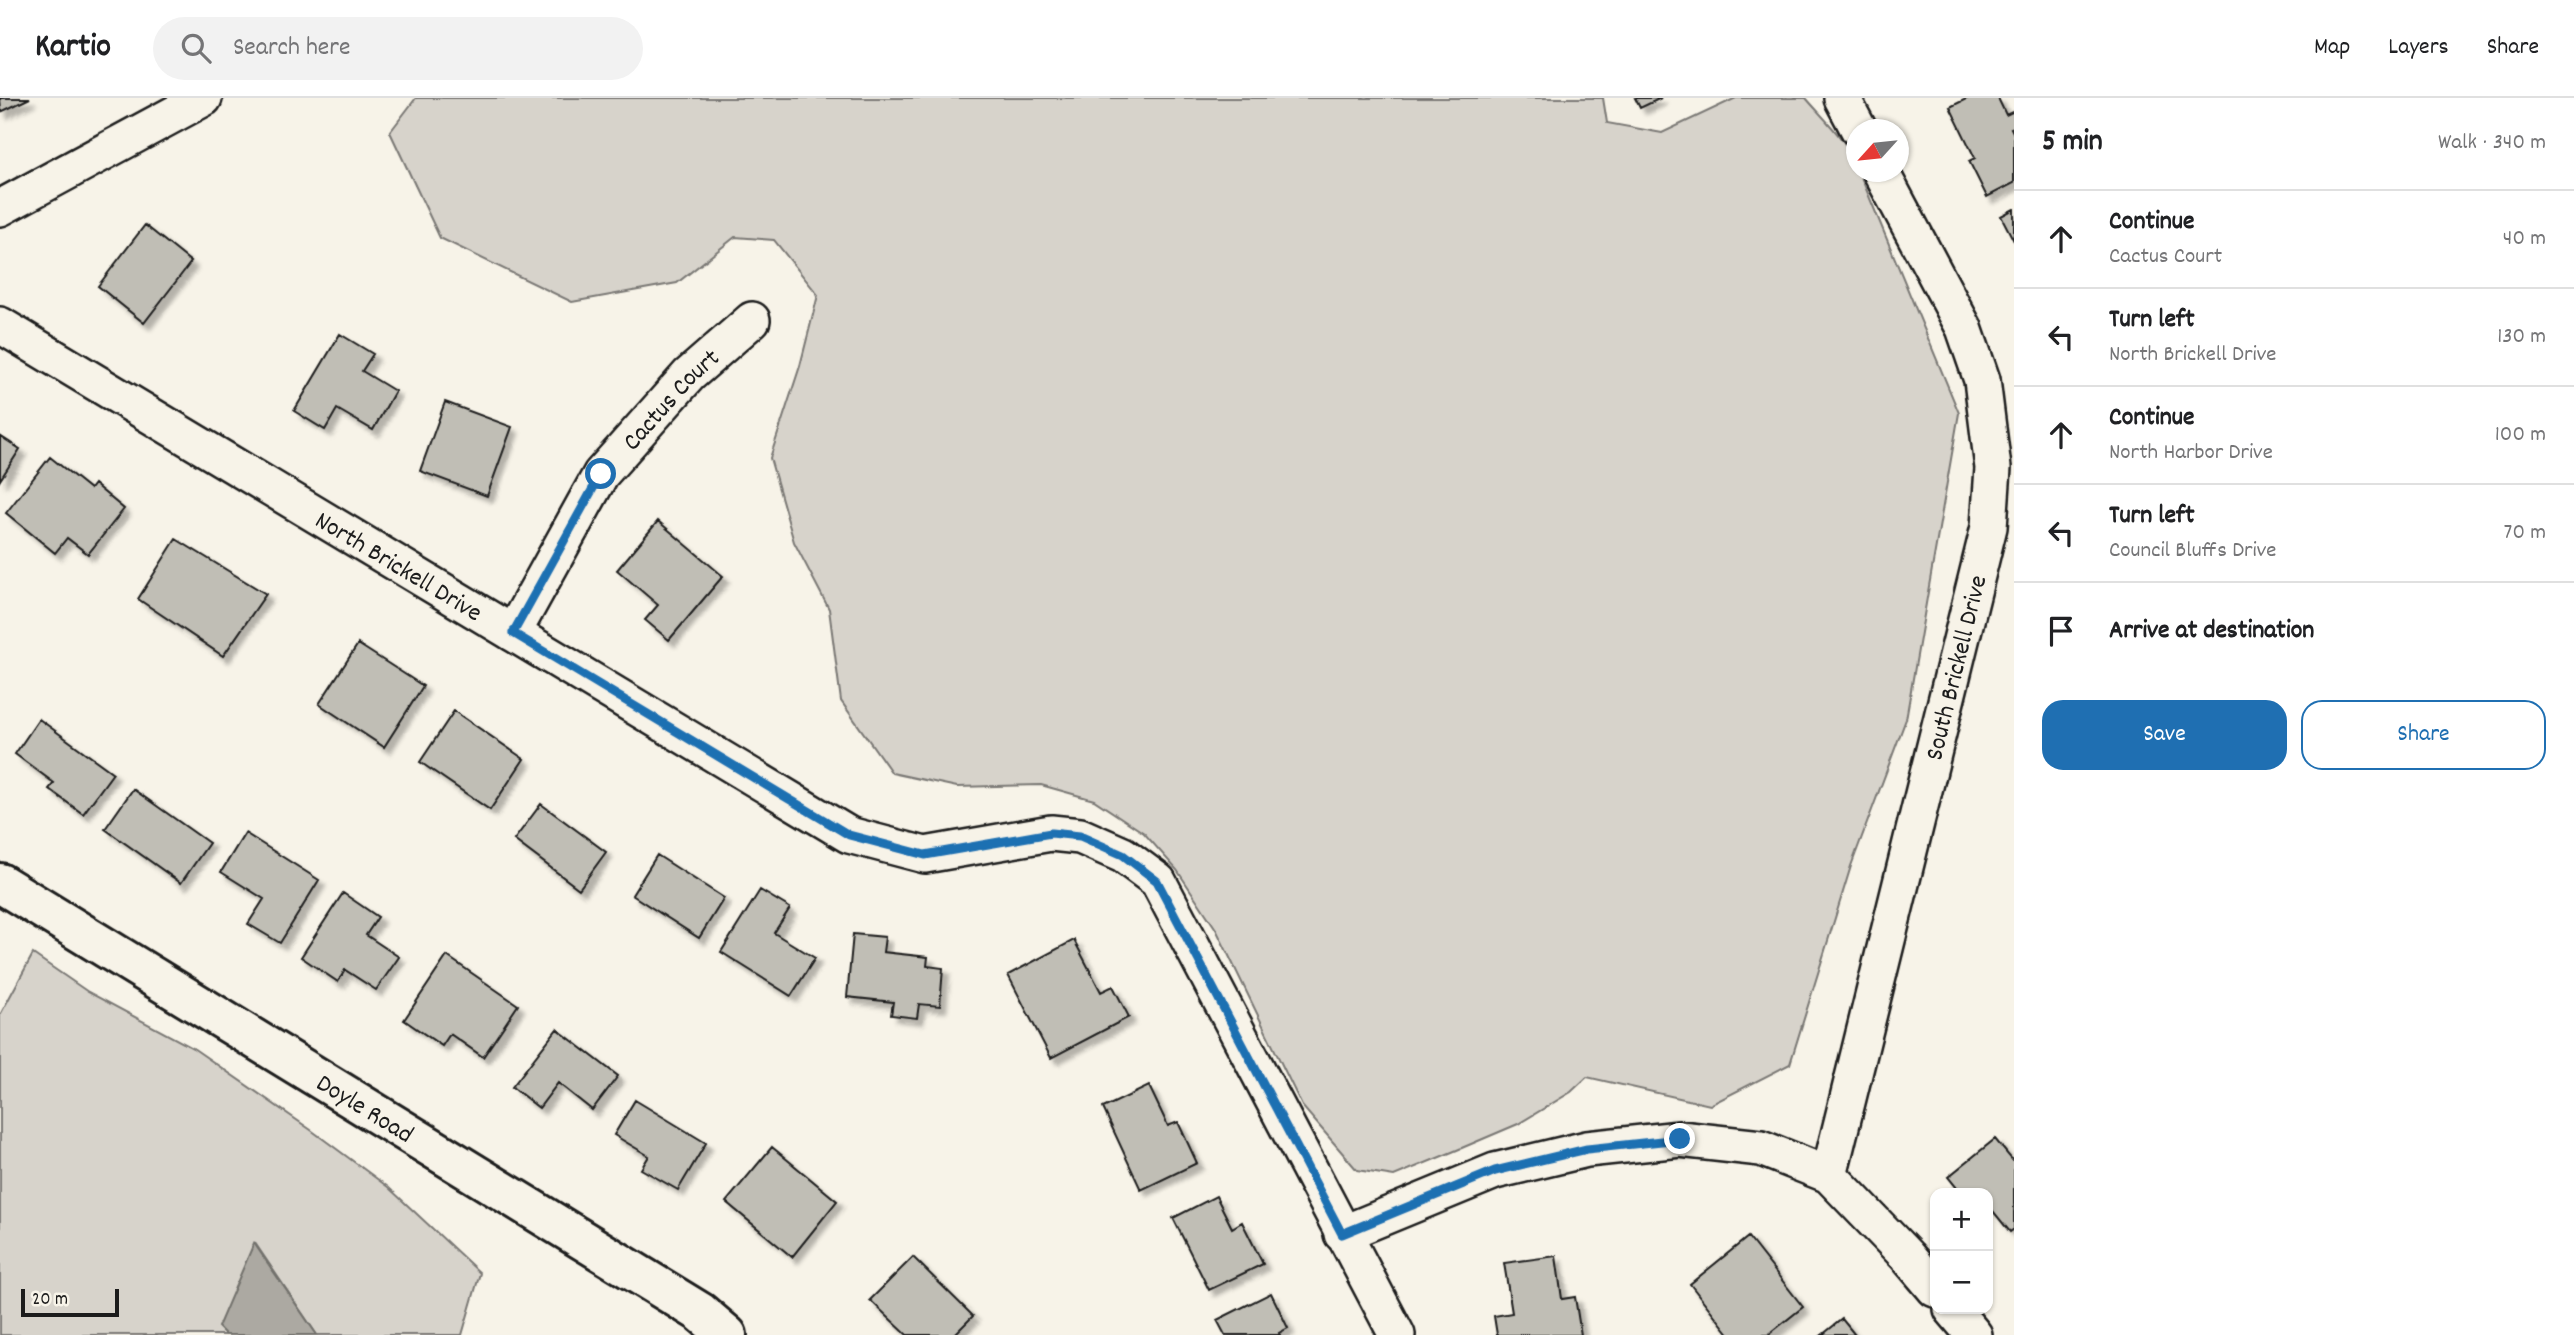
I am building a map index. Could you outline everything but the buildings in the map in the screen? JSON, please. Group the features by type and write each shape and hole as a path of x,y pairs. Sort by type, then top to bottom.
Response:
{"main road":[{"name":"Doyle Road","path":"0,883 700,1312 727,1335"}],"street":[{"path":"0,208 204,98"},
{"path":"1842,98 1853,119"},
{"name":"South Brickell Drive","path":"1829,1175 1989,527 1993,468 1982,380 1964,328 1886,182"},
{"name":"Cactus Court","path":"513,633 601,474 688,375 752,320"},
{"name":"North Brickell Drive","path":"0,325 849,835 925,855 1051,833 1080,836 1123,855 1157,881 1342,1234"},
{"path":"1396,1335 1342,1234 1495,1171 1587,1149 1680,1139 1761,1148 1829,1175 1930,1283"},
{"path":"1956,1314 1974,1335"}],"shaded area":[{"path":"416,98 1603,98 1607,123 1662,133 1736,98 1806,98 1846,146 1846,182 1863,182 1959,413 1906,719 1851,866 1790,1064 1710,1105 1587,1077 1571,1092 1518,1124 1394,1176 1357,1170 1302,1106 1216,929 1177,870 1144,833 1094,800 1041,785 957,787 892,773 841,701 829,609 794,542 770,458 800,366 818,295 774,240 735,237 677,283 572,302 440,238 390,132"},
{"path":"33,954 88,992 193,1048 388,1187 480,1273 462,1335 317,1335 255,1243 219,1327 226,1335 0,1335 0,1015"},
{"path":"254,1243 317,1335 226,1335 218,1327"}],"route":[{"path":"601,474 513,633 849,835 925,855 1051,833 1080,836 1123,855 1157,881 1342,1234 1495,1171 1587,1149 1680,1139"}]}
